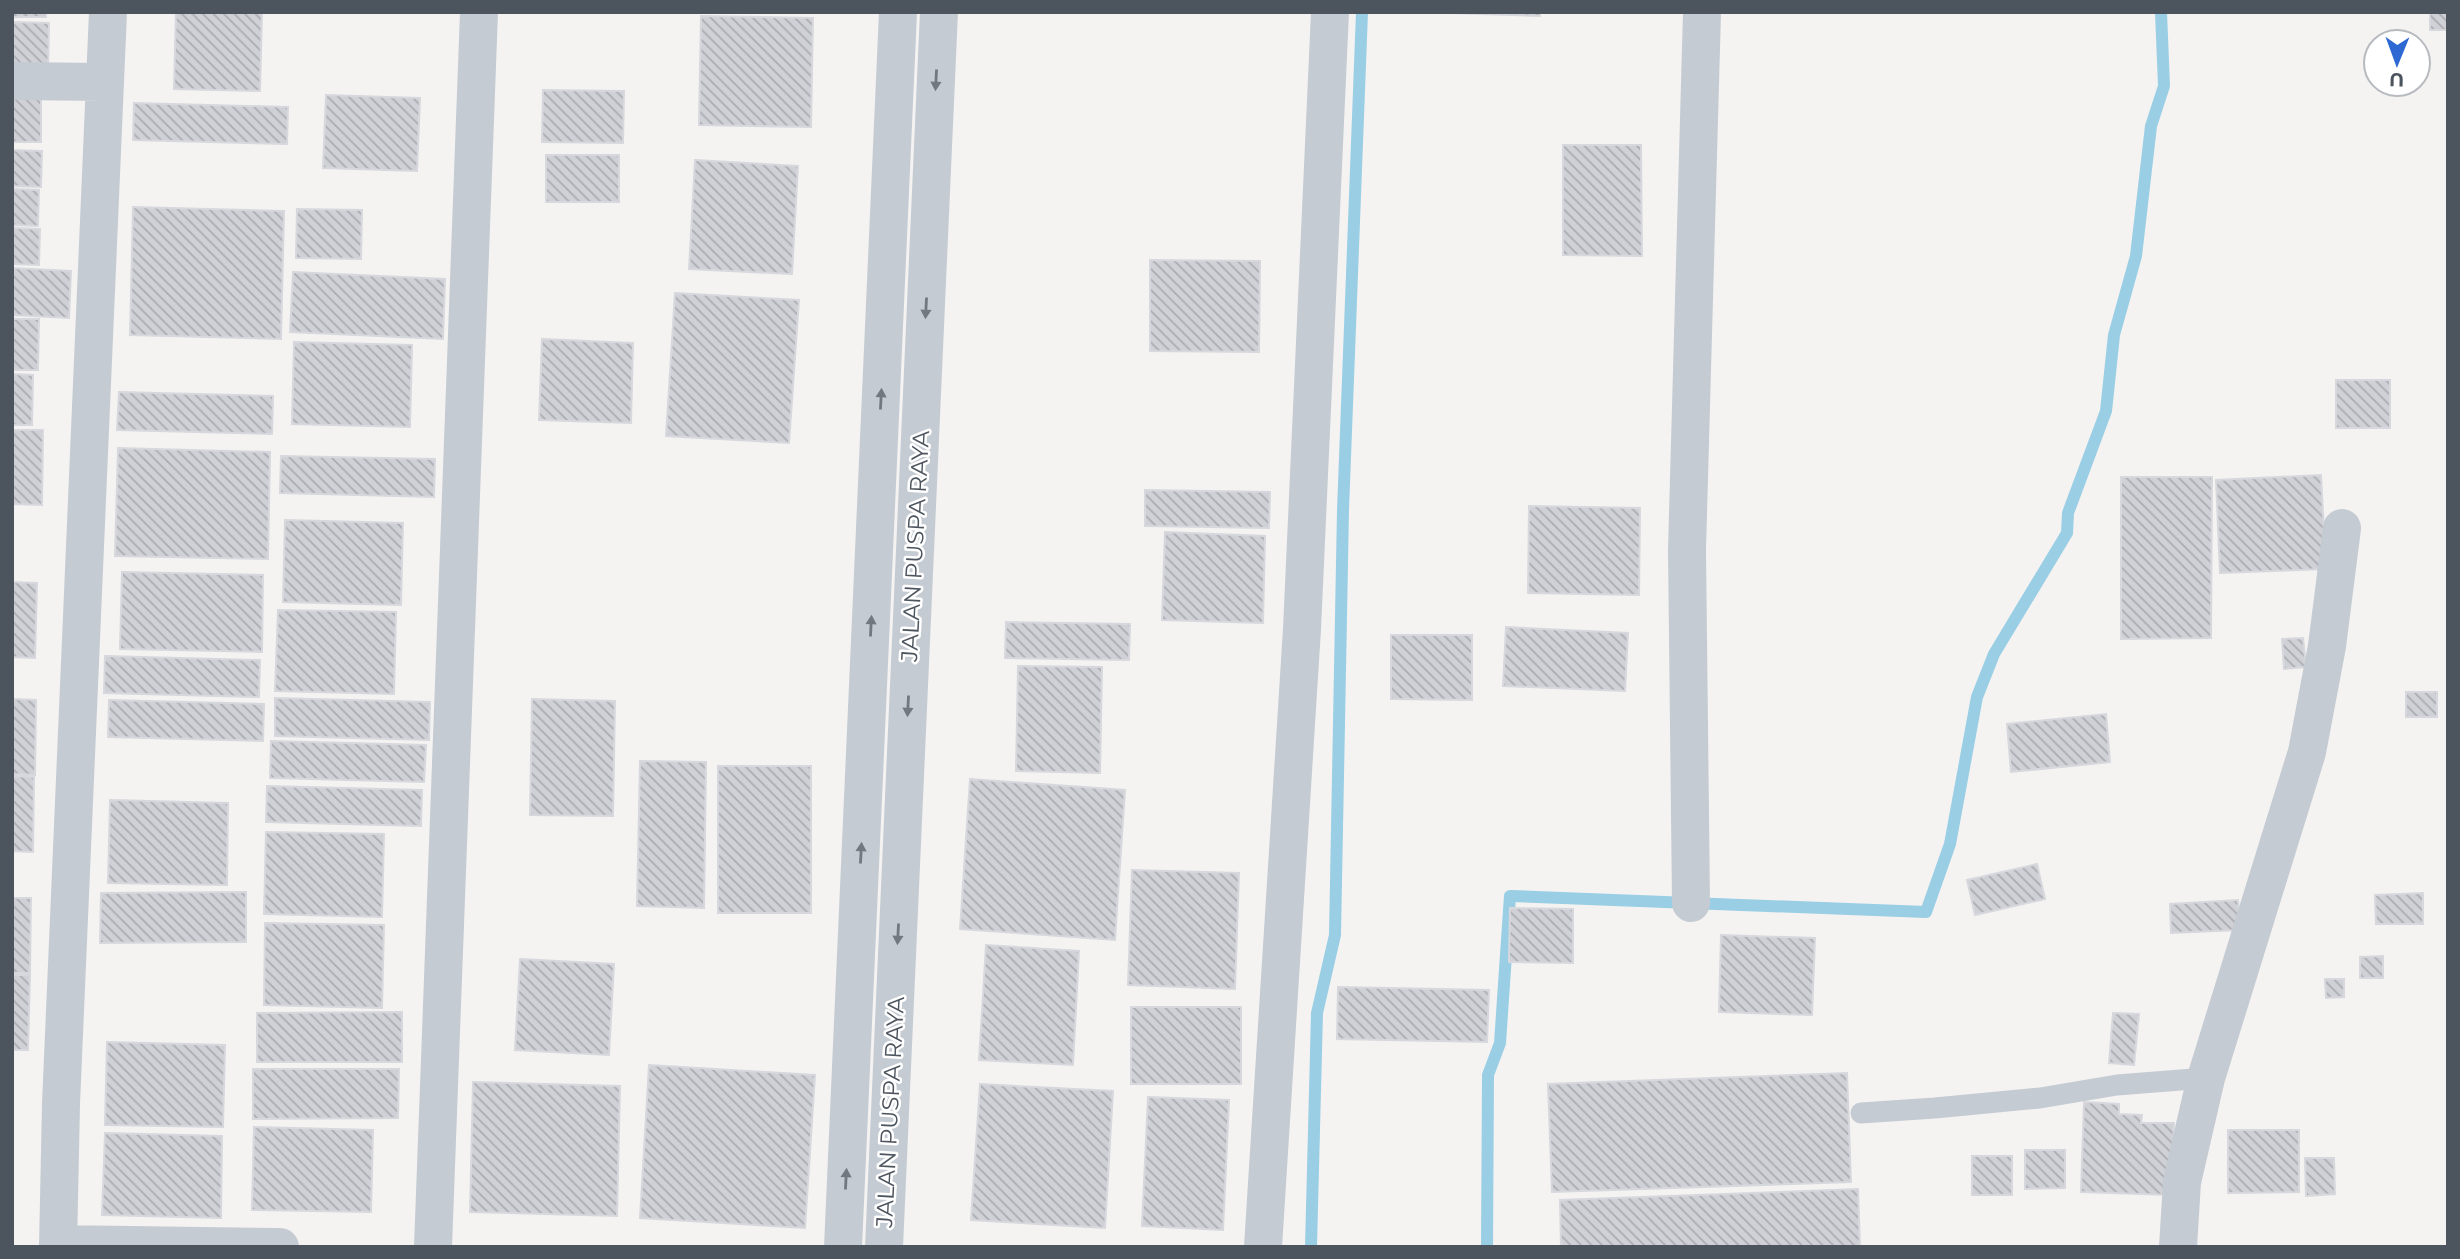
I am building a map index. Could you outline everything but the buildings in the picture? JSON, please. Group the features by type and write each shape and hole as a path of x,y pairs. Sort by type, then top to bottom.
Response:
{"street":[{"path":"108,12 61,1090 58,1245 280,1247"},
{"path":"433,1247 480,12"},
{"name":"JALAN PUSPA RAYA","path":"844,1247 898,12"},
{"name":"JALAN PUSPA RAYA","path":"884,1247 939,12"},
{"path":"1263,1247 1302,629 1330,12"},
{"path":"1691,904 1686,550 1702,12"},
{"path":"12,81 105,82"},
{"path":"2178,1247 2182,1182 2206,1078 2307,752 2327,646 2342,528"}],"lane":[{"path":"1861,1112 2039,1098 2117,1085 2206,1078"}],"waterway":[{"path":"1311,1247 1317,1013 1335,935 1343,510 1362,12"},
{"path":"1487,1247 1488,1075 1500,1043 1510,896 1926,912 1950,844 1977,697 1994,654 2067,533 2068,513 2106,411 2114,335 2136,256 2151,126 2164,86 2161,12"}]}
